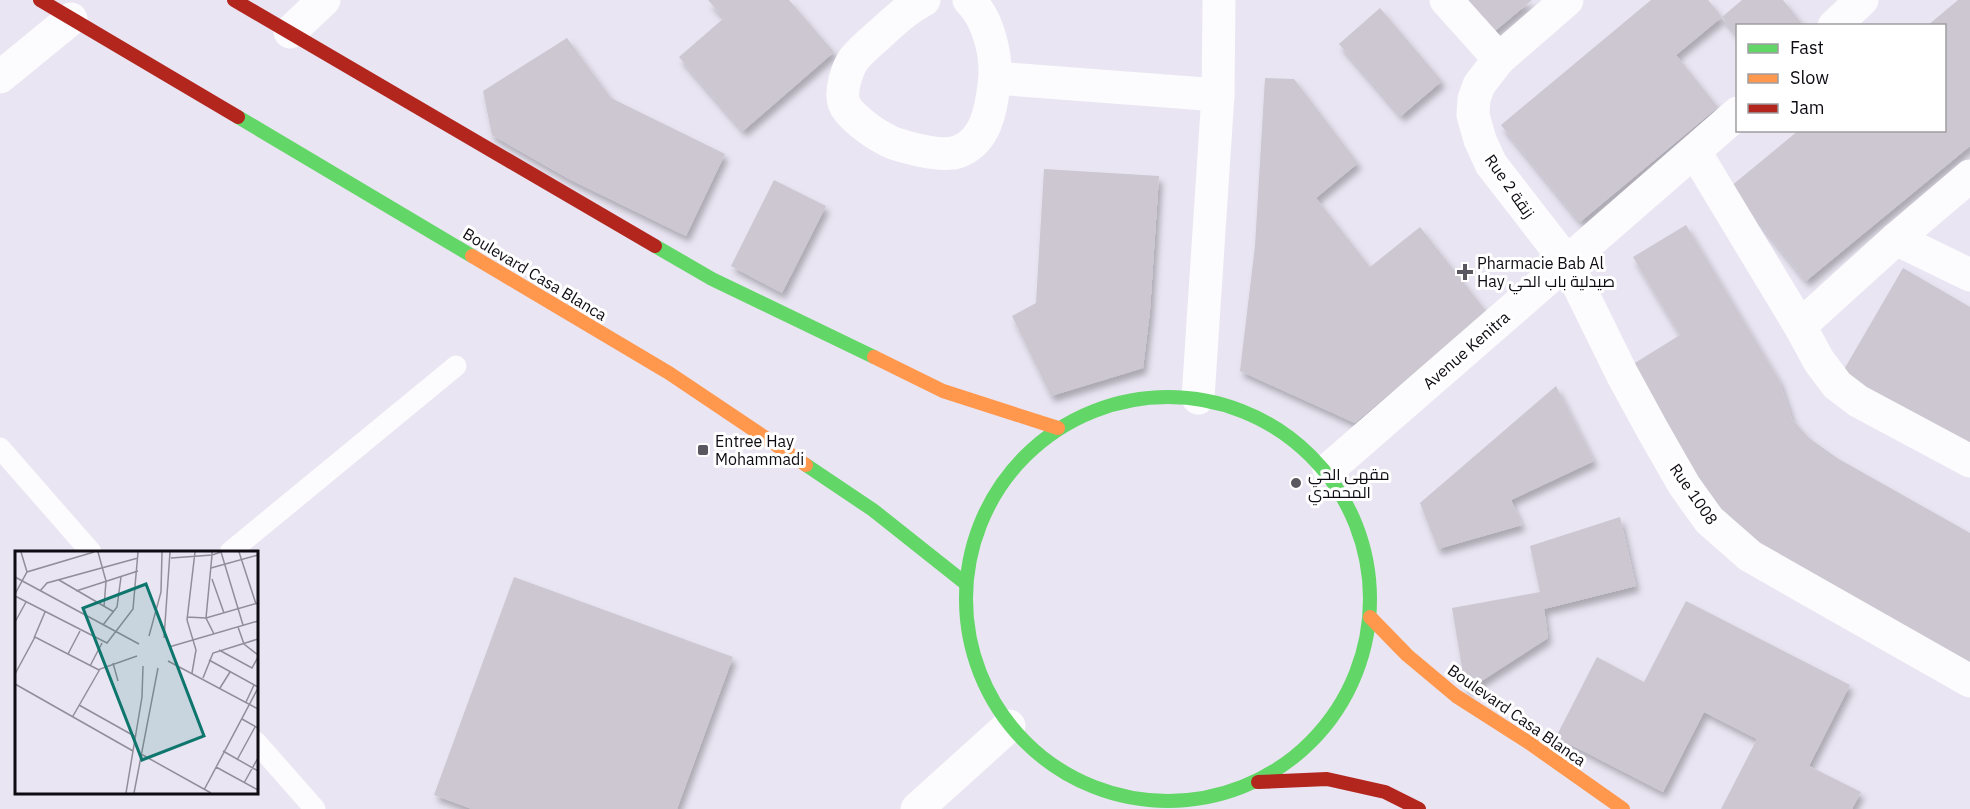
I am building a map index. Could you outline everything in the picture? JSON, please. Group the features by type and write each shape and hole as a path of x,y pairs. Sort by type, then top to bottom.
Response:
{"main road":[{"name":"Boulevard Casa Blanca","path":"40,0 669,373 873,510 965,583"},
{"path":"234,0 712,279 943,391 1058,428"},
{"path":"1258,782 1313,741 1353,684 1370,617 1369,571 1358,526 1329,469 1274,425 1198,398 1146,396 1100,407 1058,428 1012,469 980,523 965,583 974,659 1009,726 1050,766 1101,792 1156,806 1208,799 1258,782 1327,779 1385,792 1419,809"},
{"name":"Boulevard Casa Blanca","path":"1370,617 1407,655 1456,696 1528,742 1623,809"}],"street":[{"path":"290,32 324,0"},
{"path":"924,0 912,6 895,20 854,59 844,79 844,103 856,119 885,140 927,153 959,152 975,140 986,126 992,105 995,78 994,57 987,31 975,6 969,0"},
{"path":"1198,398 1218,95 1219,0"},
{"path":"1446,0 1507,52"},
{"name":"Rue 2 زنقة","path":"1567,0 1507,52 1479,85 1474,99 1473,115 1480,140 1491,164 1567,262"},
{"path":"1836,24 1862,0"},
{"path":"0,77 71,19"},
{"path":"995,78 1218,95"},
{"name":"Avenue Kenitra","path":"1329,469 1736,114"},
{"path":"1695,152 1819,361 1837,385 1858,401 1970,461"},
{"path":"1800,326 1970,176"},
{"path":"1896,239 1970,275"},
{"name":"Rue 1008","path":"1567,262 1652,429 1684,485 1709,520 1750,556 1970,681"},
{"path":"917,809 1009,726"}],"lane":[{"path":"231,551 456,366"},
{"path":"0,448 90,551"},
{"path":"258,744 315,809"}],"building":[{"path":"708,0 789,0 834,52 743,131 679,57 724,18"},
{"path":"1459,0 1532,0 1489,36"},
{"path":"1651,0 1708,0 1722,17 1676,55 1718,107 1580,222 1501,125"},
{"path":"1742,0 1783,0 1802,24 1736,24 1736,34 1722,17"},
{"path":"1958,0 1970,0 1970,146 1806,281 1730,187 1797,132 1946,132 1946,24 1929,24"},
{"path":"1380,8 1442,81 1401,116 1339,44"},
{"path":"567,38 611,98 725,154 686,236 571,180 492,135 483,91"},
{"path":"1265,78 1294,79 1358,163 1316,198 1370,267 1420,227 1489,315 1355,423 1240,371 1255,246"},
{"path":"1044,169 1159,176 1150,311 1143,368 1051,396 1012,316 1036,303"},
{"path":"774,180 826,206 782,293 731,266"},
{"path":"1686,225 1779,380 1792,419 1809,438 1837,458 1970,533 1970,672 1740,542 1676,442 1630,366 1680,335 1633,257"},
{"path":"1903,268 1970,307 1970,447 1842,373"},
{"path":"1556,386 1594,461 1511,500 1522,525 1438,549 1420,503"},
{"path":"1620,517 1636,586 1544,609 1548,638 1466,691 1452,608 1540,592 1530,546"},
{"path":"514,577 733,657 677,809 472,809 434,795"},
{"path":"1686,601 1850,685 1809,766 1861,792 1852,809 1721,809 1757,739 1704,712 1663,792 1556,737 1597,657 1644,682"}],"traffic: fast":[{"path":"238,117 472,256"},
{"path":"655,246 712,279 874,357"},
{"path":"1168,397 1207,401 1245,412 1280,431 1311,456 1336,487 1355,522 1366,560 1370,599 1366,638 1355,676 1336,711 1311,742 1280,767 1245,786 1207,797 1168,801 1129,797 1091,786 1056,767 1025,742 1000,711 981,676 970,638 966,599 970,560 981,522 1000,487 1025,456 1056,431 1091,412 1129,401 1168,397"},
{"path":"806,465 873,510 965,583"}],"traffic: slow":[{"path":"472,256 669,373 806,465"},
{"path":"874,357 943,391 1058,428"},
{"path":"1370,617 1407,655 1456,696 1528,742 1623,809"}],"traffic: jam":[{"path":"40,0 238,117"},
{"path":"234,0 655,246"},
{"path":"1258,782 1327,779 1385,792 1419,809"}],"place":[{"name":"Pharmacie Bab Al Hay صيدلية باب الحي","path":"1465,272"},
{"name":"Entree Hay Mohammadi","path":"703,450"},
{"name":"مقهى الحي المحمدي","path":"1296,483"}]}
